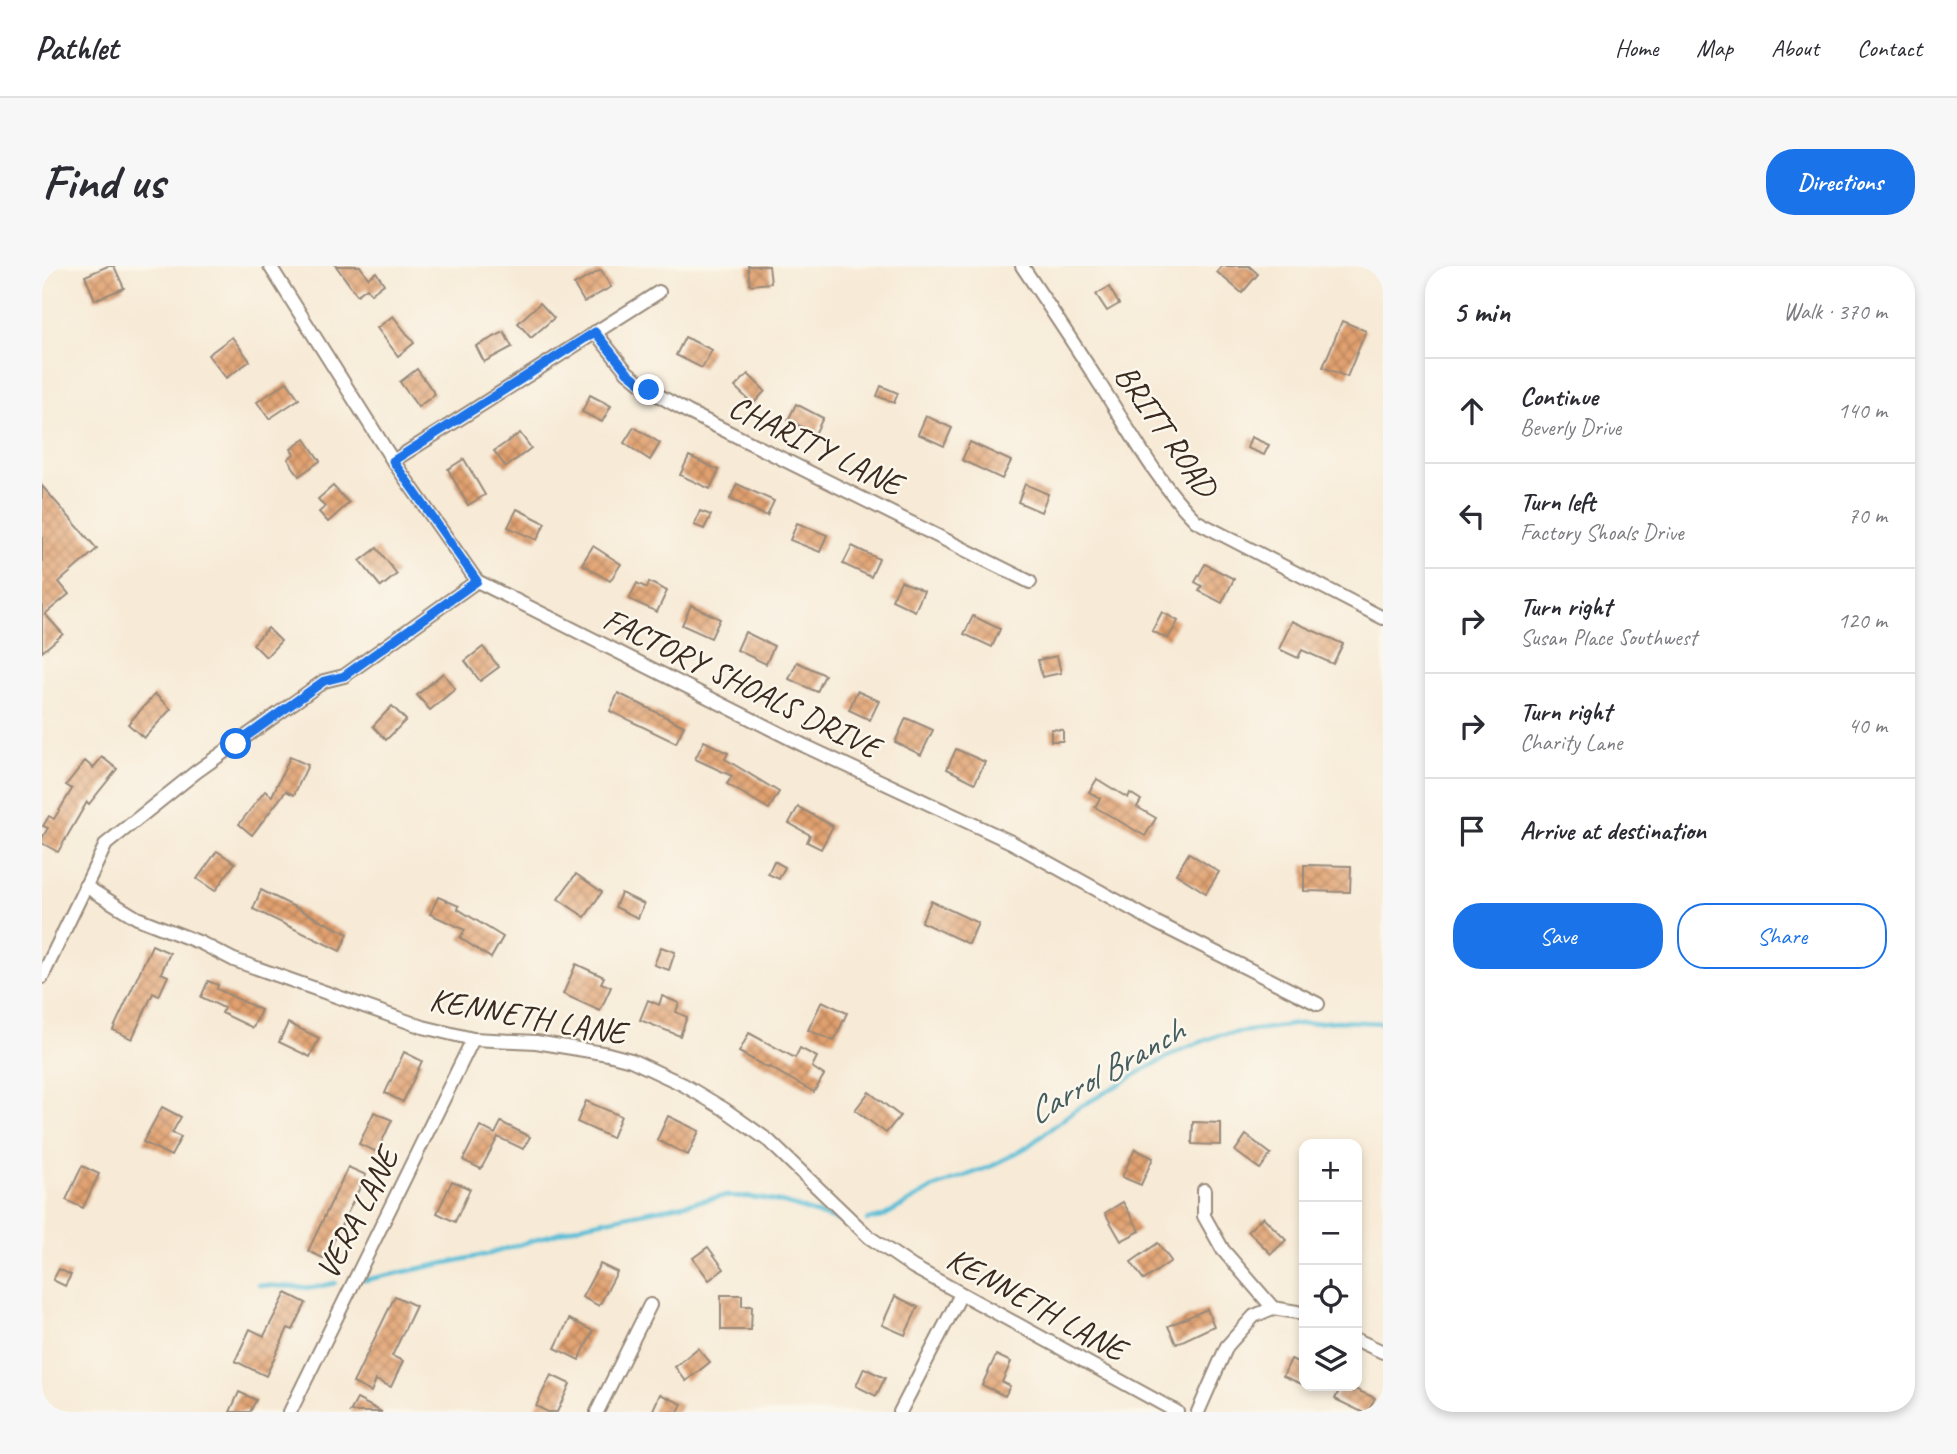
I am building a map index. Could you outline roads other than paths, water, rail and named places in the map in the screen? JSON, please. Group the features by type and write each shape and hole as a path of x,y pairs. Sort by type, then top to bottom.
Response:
{"street":[{"name":"FACTORY SHOALS DRIVE","path":"270,266 393,461 477,581 805,746 1012,842 1157,923 1318,1004"},
{"name":"BRITT ROAD","path":"1022,266 1150,464 1196,521 1383,618"},
{"path":"393,461 659,292"},
{"name":"CHARITY LANE","path":"595,332 627,372 649,390 1030,582"},
{"path":"42,977 106,844 197,772 324,681 344,676 477,581"},
{"name":"KENNETH LANE","path":"85,886 137,918 201,943 234,960 423,1027 473,1039 536,1042 608,1054 631,1060 684,1085 769,1140 869,1237 913,1267 1177,1412"},
{"name":"VERA LANE","path":"290,1412 473,1039"},
{"path":"1203,1190 1204,1216 1223,1250 1273,1308"},
{"path":"901,1412 961,1294"},
{"path":"597,1412 650,1305"},
{"path":"1198,1412 1227,1346 1254,1317 1273,1308 1299,1313"},
{"path":"1362,1341 1381,1346"}],"waterway":[{"name":"Carrol Branch","path":"867,1220 882,1217 935,1187 992,1166 1027,1147 1075,1110 1145,1069 1181,1050 1219,1035 1338,1021 1383,1023"},
{"path":"365,1280 489,1254 586,1224 724,1196 776,1201 842,1221"},
{"path":"259,1285 312,1288 335,1283"}]}
